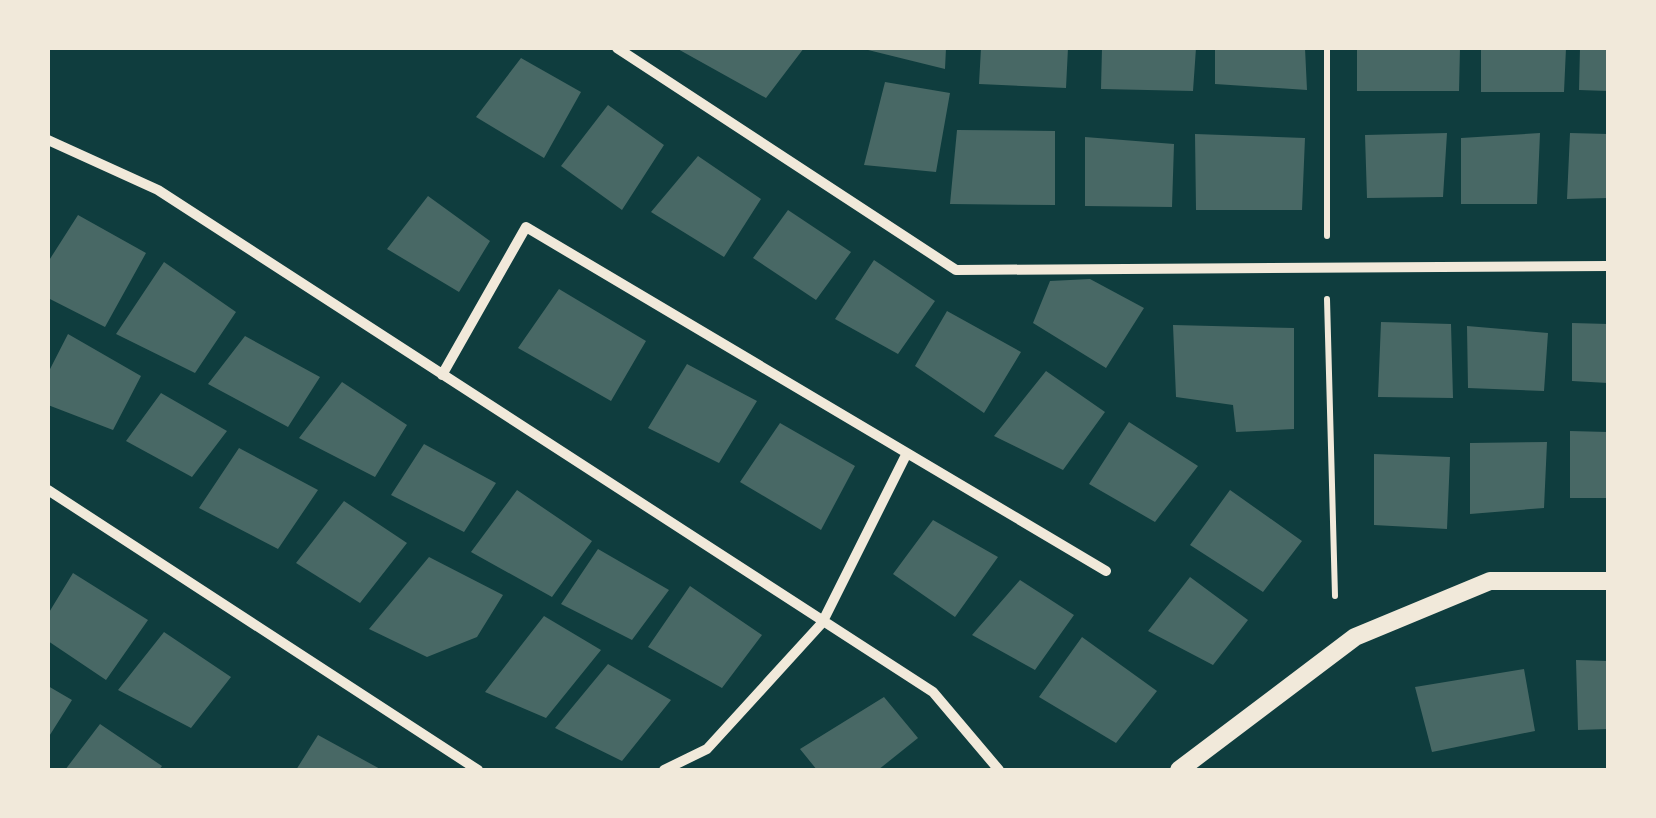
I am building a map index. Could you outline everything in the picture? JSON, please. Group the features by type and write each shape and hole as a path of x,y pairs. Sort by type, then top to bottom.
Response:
{"street":[{"path":"617,48 956,270 1608,266"},
{"path":"48,140 158,190 933,692 999,770"},
{"path":"442,375 526,227 1106,571"},
{"path":"664,770 707,749 822,622 907,453"},
{"path":"48,490 478,770"},
{"path":"1179,770 1354,638 1490,581 1608,581"}],"path":[{"path":"1328,48 1326,268 1335,596"}],"building":[{"path":"676,48 804,48 766,98"},
{"path":"946,48 945,69 864,49"},
{"path":"981,48 1068,48 1066,88 979,84"},
{"path":"1102,48 1196,48 1193,91 1101,89"},
{"path":"1215,48 1305,48 1307,90 1215,84"},
{"path":"1357,48 1460,48 1459,91 1357,91"},
{"path":"1481,48 1566,48 1564,92 1481,92"},
{"path":"1580,48 1608,48 1608,91 1579,90"},
{"path":"521,58 581,92 544,158 476,117"},
{"path":"885,82 950,93 936,172 864,165"},
{"path":"608,105 664,145 622,210 561,166"},
{"path":"957,130 1055,131 1055,205 950,204"},
{"path":"1447,133 1443,197 1367,198 1365,135"},
{"path":"1540,133 1537,204 1461,204 1461,138"},
{"path":"1570,133 1608,134 1608,198 1567,199"},
{"path":"1195,134 1305,138 1302,210 1196,210"},
{"path":"1085,137 1174,144 1172,207 1085,206"},
{"path":"698,156 761,199 724,257 651,212"},
{"path":"428,196 490,241 459,292 387,249"},
{"path":"788,210 851,252 816,300 753,258"},
{"path":"78,215 146,253 105,327 48,298 48,262"},
{"path":"874,260 935,301 898,354 835,319"},
{"path":"164,262 236,312 195,373 116,334"},
{"path":"1090,279 1144,308 1106,368 1033,323 1050,281"},
{"path":"559,289 646,341 611,401 518,348"},
{"path":"947,311 1021,352 984,413 915,366"},
{"path":"1381,322 1451,324 1453,398 1378,397"},
{"path":"1572,323 1608,324 1608,383 1572,381"},
{"path":"1173,325 1294,328 1294,429 1236,432 1233,405 1176,397"},
{"path":"1467,326 1548,333 1544,391 1468,388"},
{"path":"68,334 141,376 113,430 48,405 48,373"},
{"path":"245,336 320,377 288,427 208,384"},
{"path":"687,364 757,401 719,463 648,428"},
{"path":"1046,371 1105,412 1063,470 994,436"},
{"path":"342,382 407,425 375,477 299,438"},
{"path":"161,393 227,431 192,477 126,441"},
{"path":"1129,422 1198,466 1155,522 1089,484"},
{"path":"780,423 855,466 821,530 740,482"},
{"path":"1570,431 1608,432 1608,498 1570,498"},
{"path":"1547,442 1544,508 1470,514 1470,443"},
{"path":"424,444 496,483 464,532 391,495"},
{"path":"239,448 318,490 278,549 199,508"},
{"path":"1374,454 1450,457 1447,529 1374,525"},
{"path":"517,490 592,541 552,597 471,552"},
{"path":"1230,490 1302,541 1263,592 1190,545"},
{"path":"344,501 407,543 360,603 296,563"},
{"path":"933,520 998,557 955,617 893,574"},
{"path":"598,549 669,590 632,640 561,604"},
{"path":"429,557 503,595 477,637 427,657 369,629"},
{"path":"73,573 148,620 106,680 48,641 48,614"},
{"path":"1190,577 1248,620 1213,665 1148,631"},
{"path":"1020,580 1074,615 1035,670 972,635"},
{"path":"690,586 762,635 722,688 648,647"},
{"path":"544,616 601,650 546,718 485,692"},
{"path":"164,632 231,677 191,728 118,690"},
{"path":"1082,637 1157,691 1116,743 1039,697"},
{"path":"1576,660 1608,661 1608,729 1578,730"},
{"path":"608,664 671,700 622,761 555,728"},
{"path":"1524,669 1535,731 1432,752 1415,687"},
{"path":"48,686 72,700 48,738"},
{"path":"884,697 918,738 878,770 817,770 800,749"},
{"path":"100,724 162,766 159,770 65,770"},
{"path":"318,735 382,770 296,770"}]}
